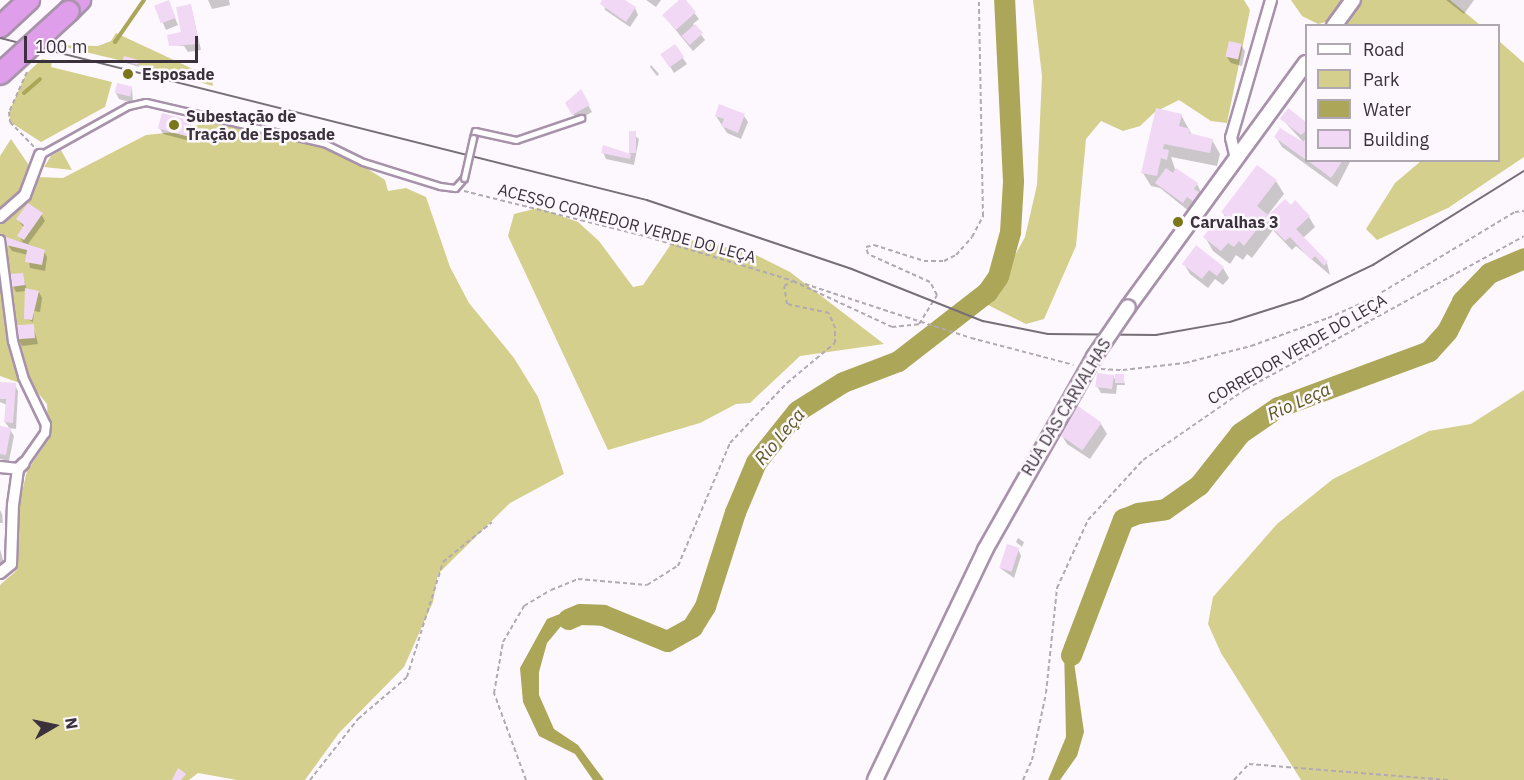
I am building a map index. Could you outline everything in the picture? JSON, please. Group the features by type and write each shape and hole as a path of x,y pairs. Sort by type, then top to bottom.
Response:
{"highway":[{"path":"0,27 25,4"},
{"path":"0,74 74,5"}],"street":[{"path":"1236,159 1231,138 1271,0"},
{"path":"1335,24 1353,0"},
{"name":"RUA DAS CARVALHAS","path":"874,780 985,550 1091,363 1128,307 1305,64"},
{"path":"0,218 25,195 40,155"},
{"path":"0,240 13,341 23,378 46,425 21,466 11,564 0,573"},
{"path":"0,466 21,466"}],"lane":[{"path":"40,155 128,106 146,102 326,144 363,162 455,188 464,178 475,131 516,140 581,118"}],"path":[{"path":"526,780 494,693 503,642 524,606 551,590 578,579 647,585 678,566 730,443 787,382 835,343 835,328 829,313 788,304 784,286 793,281 892,327 919,324 937,295 930,282 867,254 866,247 874,245 924,261 944,261 956,255 972,237 982,216 979,0"},
{"path":"23,67 27,72 9,112 10,122 40,155"},
{"name":"ACESSO CORREDOR VERDE DO LEÇA","path":"455,188 473,196 724,258 793,281"},
{"name":"CORREDOR VERDE DO LEÇA","path":"793,281 971,338 1123,370 1185,363 1251,345 1328,318 1369,300 1515,212 1524,211"},
{"name":"CORREDOR VERDE DO LEÇA","path":"1023,780 1032,760 1046,693 1057,588 1088,520 1143,460 1246,389 1524,236"},
{"path":"310,780 358,719 407,677 443,562 492,522"},
{"path":"1234,780 1249,764 1450,780"}],"green space":[{"path":"1033,0 1244,0 1250,10 1227,123 1211,121 1179,100 1155,112 1140,126 1123,131 1101,121 1086,139 1076,246 1044,319 1026,324 988,305 1025,237 1037,185 1042,76"},
{"path":"1291,0 1450,0 1479,24 1348,24 1342,18 1318,24 1302,16"},
{"path":"116,33 193,69 211,74 213,86 138,65 124,57 123,61 56,45 98,46 111,41"},
{"path":"1500,42 1524,63 1524,157 1448,208 1377,240 1366,229 1395,183 1420,162 1500,162"},
{"path":"42,59 52,61 51,67 112,82 105,107 41,142 10,122 9,112 26,74"},
{"path":"238,123 300,134 346,155 385,180 388,191 406,188 426,197 450,267 469,303 514,358 538,397 564,474 510,503 438,574 433,602 404,667 339,733 305,780 237,780 198,773 189,780 0,780 0,585 17,570 20,500 27,471 44,446 48,426 47,404 34,388 0,376 0,156 11,139 37,177 63,178 146,135 185,131 196,125"},
{"path":"61,150 72,170 44,167 51,156"},
{"path":"538,208 578,222 599,241 633,287 643,285 676,237 750,252 790,272 884,344 800,356 750,403 736,404 700,423 608,450 508,236 514,214"},
{"path":"1524,390 1524,780 1301,780 1221,653 1208,624 1213,597 1277,524 1333,479 1429,431 1471,424"}],"water":[{"path":"570,610 596,611 594,617 562,625 547,643 539,672 539,695 554,729 578,745 604,780 593,780 575,754 539,736 523,702 520,668 547,619"},
{"path":"1074,623 1084,633 1074,662 1084,732 1077,756 1060,780 1048,780 1066,737 1064,646"}],"building":[{"path":"169,0 176,18 161,23 154,6"},
{"path":"602,0 625,0 636,7 626,22 600,4"},
{"path":"679,0 686,0 696,12 676,30 662,15"},
{"path":"191,4 199,44 169,46 167,35 181,32 176,7"},
{"path":"695,24 703,33 690,45 682,36"},
{"path":"1229,41 1242,44 1238,60 1225,57"},
{"path":"675,44 684,57 669,67 660,54"},
{"path":"124,56 139,60 138,65 123,61"},
{"path":"117,83 133,87 130,97 115,93"},
{"path":"581,89 590,105 572,115 565,103"},
{"path":"719,104 745,114 738,133 721,126 724,119 715,116"},
{"path":"1156,108 1182,114 1179,126 1190,129 1189,133 1213,139 1210,153 1164,144 1163,149 1169,150 1167,160 1161,158 1157,176 1141,173"},
{"path":"1288,108 1305,121 1305,132 1301,135 1280,119"},
{"name":"Subestação de Tração de Esposade","path":"162,113 191,121 187,136 158,128"},
{"path":"1280,128 1303,142 1305,139 1305,159 1274,137"},
{"path":"629,131 636,131 636,153 629,153"},
{"path":"603,145 631,154 630,159 601,153"},
{"path":"1310,162 1342,162 1331,178"},
{"path":"1257,165 1277,180 1257,206 1268,215 1244,246 1239,241 1234,247 1228,243 1221,251 1203,237 1218,217 1233,229 1236,224 1221,212"},
{"path":"1166,168 1173,173 1176,168 1198,183 1194,189 1199,192 1193,201 1187,197 1183,203 1155,183"},
{"path":"1285,199 1291,205 1295,200 1310,216 1296,229 1328,262 1324,266 1315,256 1311,260 1290,237 1285,241 1264,219"},
{"path":"28,203 43,213 24,240 17,236 24,225 16,219"},
{"path":"6,237 45,250 42,265 25,262 27,250 6,245"},
{"path":"1196,245 1224,267 1217,276 1209,270 1202,279 1182,264"},
{"path":"23,273 25,285 11,287 10,274"},
{"path":"25,288 39,291 32,320 24,319"},
{"path":"34,324 35,338 16,339 15,325"},
{"path":"1097,373 1114,375 1112,389 1095,387"},
{"path":"1115,374 1124,374 1124,383 1115,383"},
{"path":"0,382 16,383 13,423 4,422 6,399 0,399"},
{"path":"1078,406 1102,423 1082,450 1058,434"},
{"path":"0,426 11,428 6,455 0,454"},
{"path":"1007,544 1019,548 1012,572 999,568"},
{"path":"178,768 186,774 181,780 172,780"}],"waterway":[{"path":"115,42 144,0"},
{"name":"Rio Leça","path":"568,619 580,614 603,615 667,641 692,627 705,606 735,512 756,462 797,411 843,382 898,361 987,292 998,276 1010,232 1013,181 1004,0"},
{"path":"24,93 40,79"},
{"name":"Rio Leça","path":"1071,655 1123,519 1138,513 1165,509 1199,485 1240,433 1278,407 1429,351 1447,331 1462,301 1489,273 1524,258"}],"tram line":[{"path":"0,38 647,200 852,269 983,321 1048,334 1156,335 1230,322 1302,299 1373,265 1524,171"}],"place":[{"name":"Esposade","path":"128,74"},
{"name":"Subestação de Tração de Esposade","path":"174,125"},
{"name":"Carvalhas 3","path":"1178,222"}]}
